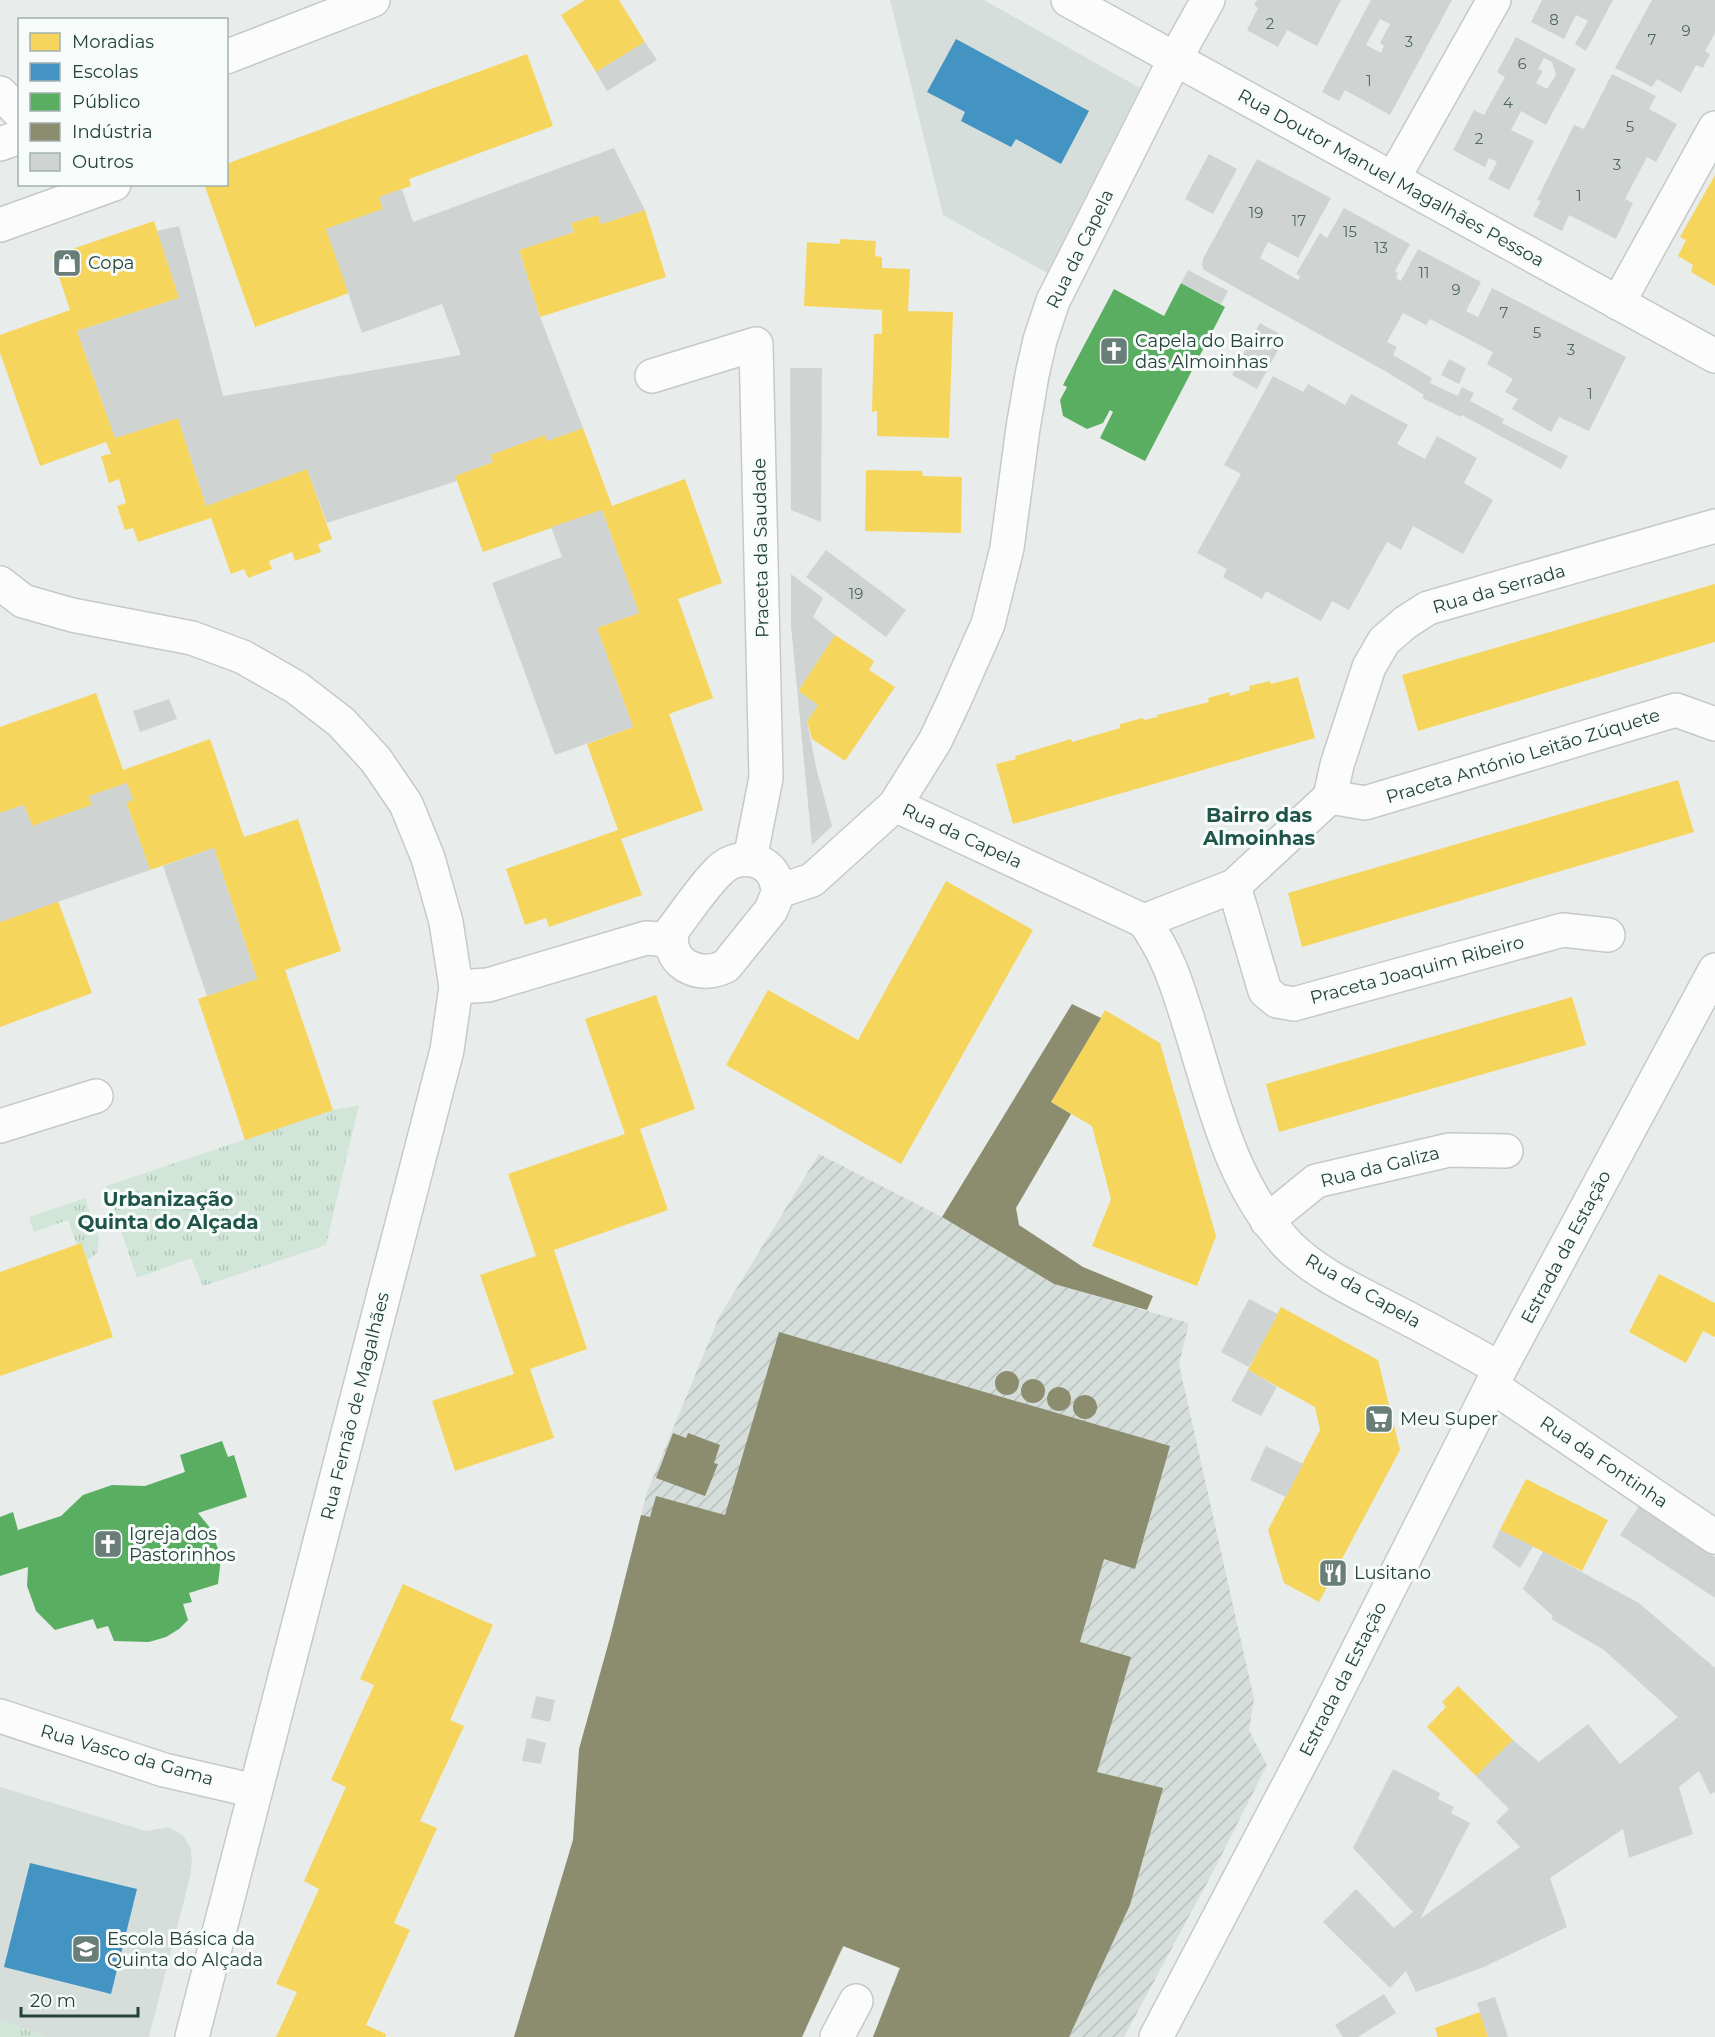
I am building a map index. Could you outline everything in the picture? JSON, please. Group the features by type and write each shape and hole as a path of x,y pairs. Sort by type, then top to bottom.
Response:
{"street":[{"path":"228,56 373,0"},
{"name":"Rua Doutor Manuel Magalhães Pessoa","path":"1068,0 1715,356"},
{"name":"Rua da Capela","path":"1208,0 1175,59 1053,301 1040,340 1032,375 1008,548 988,624 935,741 895,805 1131,915 1161,944 1174,975 1232,1157 1247,1190 1267,1221 1290,1247 1315,1267 1469,1351 1496,1378"},
{"path":"1393,179 1494,0"},
{"path":"0,93 18,111"},
{"path":"1618,303 1715,128"},
{"path":"0,144 18,138"},
{"path":"0,225 108,186"},
{"name":"Praceta da Saudade","path":"652,376 756,344 766,778 750,859"},
{"name":"Rua da Serrada","path":"1330,797 1336,765 1369,667 1384,641 1413,617 1428,608 1715,526"},
{"name":"Rua Fernão de Magalhães","path":"8,600 192,638 243,657 297,688 340,722 376,760 406,804 428,858 446,922 456,987 447,1050 192,2037"},
{"name":"Praceta António Leitão Zúquete","path":"1330,797 1365,803 1676,710 1715,724"},
{"path":"1131,915 1234,886 1330,797"},
{"path":"779,891 812,880 895,805"},
{"path":"750,859 764,864 773,874 779,891 771,910 726,966 716,971 700,971 687,966 674,952 670,940 673,929 720,870 732,862 750,859"},
{"name":"Praceta Joaquim Ribeiro","path":"1234,886 1265,991 1277,1001 1294,1004 1563,930 1608,935"},
{"path":"456,987 488,985 646,939 670,940"},
{"name":"Estrada da Estação","path":"1156,2037 1315,1735 1496,1378 1715,970"},
{"path":"0,1126 96,1096"},
{"name":"Rua da Galiza","path":"1267,1221 1316,1181 1449,1150 1506,1151"},
{"name":"Rua da Fontinha","path":"1496,1378 1715,1537"},
{"name":"Rua Vasco da Gama","path":"0,1716 164,1770 255,1791"},
{"path":"837,2037 856,2001"}],"shaded area":[{"path":"890,0 984,0 1140,88 1047,273 943,215"},
{"path":"819,1154 942,1217 1054,1284 1189,1323 1179,1364 1254,1699 1249,1730 1267,1765 1214,1870 1124,2037 873,2037 899,1968 844,1946 802,2037 514,2037 573,1840 611,1634 647,1492 719,1317"},
{"name":"Escola Básica da Quinta do Alçada","path":"0,1787 146,1831 169,1827 184,1836 191,1849 190,1877 149,2037 46,2037 0,2020"}],"green space":[{"path":"359,1105 326,1245 203,1286 191,1258 137,1278 106,1186 333,1110"},
{"path":"85,1198 99,1238 97,1253 87,1261 81,1244 77,1245 68,1220 34,1232 29,1217"},
{"path":"0,2020 46,2037 0,2037"}],"building: Moradias":[{"path":"585,0 619,0 645,42 596,72 561,15"},
{"path":"527,54 553,126 409,179 411,186 379,197 383,209 326,229 349,293 255,327 205,186 228,186 228,163"},
{"path":"1715,175 1715,286 1691,272 1693,265 1678,256 1686,240 1680,237"},
{"path":"645,210 666,277 540,317 519,250 574,232 571,223 598,215 601,224"},
{"path":"154,221 179,298 77,331 115,438 178,418 206,506 307,469 332,539 318,544 321,552 295,561 292,552 269,561 272,569 248,578 244,569 231,574 211,518 138,542 133,528 125,530 117,506 126,503 119,479 109,483 101,456 111,454 106,442 40,466 0,353 0,335 70,310 52,256"},
{"path":"840,239 876,241 875,256 882,257 882,268 910,269 908,311 953,312 949,438 877,436 877,411 872,412 874,334 882,334 882,310 804,306 807,242 840,244"},
{"path":"583,428 612,506 685,479 722,583 678,599 713,698 669,714 703,810 621,839 642,895 549,927 546,918 525,925 506,869 618,830 587,744 633,727 597,628 639,613 602,510 483,552 455,476 493,462 490,455 545,435 547,441"},
{"path":"866,470 922,471 923,476 962,477 961,533 865,531"},
{"path":"1715,584 1715,642 1418,731 1402,675"},
{"path":"835,635 874,661 869,670 895,687 845,761 812,739 807,721 818,705 798,691"},
{"path":"1298,677 1315,738 1013,824 996,764 1071,739 1072,742 1120,728 1120,724 1158,717 1157,715 1209,702 1208,698 1229,692 1230,696 1250,690 1249,686 1270,681 1271,684"},
{"path":"96,693 123,770 210,739 244,837 298,819 341,951 285,970 333,1110 245,1140 198,999 257,979 214,848 150,870 126,802 133,800 127,783 89,796 92,805 32,826 24,805 0,813 0,727"},
{"path":"1678,780 1694,832 1302,947 1288,893"},
{"path":"946,881 1033,930 901,1164 726,1065 768,990 858,1040"},
{"path":"58,901 92,993 0,1027 0,922"},
{"path":"656,995 695,1109 640,1129 668,1210 554,1250 587,1349 530,1369 554,1438 455,1471 432,1401 514,1374 480,1275 536,1256 508,1174 625,1134 585,1019"},
{"path":"1572,997 1586,1045 1279,1132 1266,1084"},
{"path":"1105,1010 1160,1043 1216,1236 1197,1286 1092,1246 1111,1199 1092,1126 1051,1102"},
{"path":"81,1243 113,1337 0,1376 0,1272"},
{"path":"1659,1274 1715,1303 1715,1337 1703,1331 1686,1363 1629,1332"},
{"path":"1281,1307 1378,1360 1400,1450 1319,1602 1284,1583 1268,1530 1320,1430 1315,1407 1248,1370"},
{"path":"1526,1479 1608,1520 1582,1571 1500,1530"},
{"path":"403,1584 493,1625 450,1720 464,1726 420,1821 437,1828 394,1923 410,1930 366,2025 386,2034 385,2037 276,2037 297,1992 276,1984 319,1889 304,1881 346,1787 331,1780 374,1685 360,1679"},
{"path":"1458,1686 1513,1740 1476,1776 1427,1727 1446,1707 1442,1702"},
{"path":"1480,2012 1488,2037 1438,2037 1435,2028"}],"building: Escolas":[{"path":"956,39 1089,111 1061,164 1016,139 1011,147 961,121 965,112 927,92"},
{"path":"30,1863 137,1889 111,1994 4,1967"}],"building: Público":[{"path":"1181,283 1225,307 1145,461 1100,438 1113,412 1110,410 1103,423 1087,429 1063,416 1060,400 1067,387 1063,385 1114,289 1164,316"},
{"name":"Igreja dos Pastorinhos","path":"222,1441 228,1457 234,1455 247,1497 198,1513 211,1529 221,1558 218,1584 189,1593 192,1602 183,1604 188,1620 166,1637 149,1642 114,1641 108,1626 97,1629 93,1619 55,1630 36,1611 27,1586 28,1567 0,1576 0,1517 13,1512 18,1530 61,1516 83,1495 112,1485 145,1486 185,1472 180,1455"}],"building: Indústria":[{"path":"1072,1004 1101,1018 1051,1102 1071,1114 1016,1208 1019,1225 1083,1267 1153,1296 1147,1310 1054,1284 942,1217"},
{"path":"779,1332 1170,1446 1135,1569 1104,1559 1080,1642 1131,1657 1097,1772 1163,1788 1130,1905 1069,2037 873,2037 900,1968 843,1946 802,2037 514,2037 573,1840 579,1749 641,1515 650,1517 656,1496 725,1515"},
{"path":"1007,1371 1012,1372 1018,1378 1018,1388 1012,1394 1007,1395 1002,1394 996,1388 995,1383 996,1378 1002,1372"},
{"path":"1033,1379 1038,1380 1044,1386 1044,1396 1038,1402 1033,1403 1028,1402 1022,1396 1021,1391 1022,1386 1028,1380"},
{"path":"1059,1387 1064,1388 1070,1394 1070,1404 1064,1410 1059,1411 1054,1410 1048,1404 1047,1399 1048,1394 1054,1388"},
{"path":"1085,1395 1090,1396 1096,1402 1096,1412 1090,1418 1085,1419 1080,1418 1074,1412 1073,1407 1074,1402 1080,1396"},
{"path":"673,1433 686,1438 688,1433 720,1445 714,1463 718,1464 705,1496 656,1478"}],"building: Outros":[{"path":"1257,0 1341,0 1317,46 1287,30 1278,47 1247,30 1258,8 1254,5"},
{"path":"1371,0 1452,0 1390,115 1345,90 1339,101 1322,92","holes":["1380,19 1390,24 1380,43 1384,46 1381,53 1366,45"]},
{"path":"1542,0 1613,0 1586,51 1575,44 1588,21 1576,15 1564,39 1531,22"},
{"path":"1652,0 1715,0 1715,33 1705,51 1710,54 1703,68 1696,65 1681,93 1657,79 1652,87 1615,68"},
{"path":"1516,37 1576,69 1546,125 1521,111 1511,130 1534,141 1509,190 1488,179 1497,162 1489,158 1485,167 1453,150 1474,110 1484,115 1505,77 1497,72","holes":["1544,58 1552,62 1556,75 1547,89 1536,83 1543,71 1538,69"]},
{"path":"645,42 657,60 607,91 596,72"},
{"path":"1612,74 1656,96 1649,109 1677,124 1656,162 1647,157 1625,199 1633,203 1616,239 1569,215 1562,231 1533,216 1541,201 1537,200 1574,125 1584,129"},
{"path":"614,148 645,210 601,224 598,215 571,223 574,232 519,250 540,317 583,428 547,441 545,435 490,455 493,462 455,476 457,481 327,523 307,469 206,506 178,418 115,438 77,331 179,298 157,231 179,226 223,396 461,355 442,304 362,333 326,229 383,209 379,197 402,189 413,222"},
{"path":"1209,154 1237,169 1213,214 1185,199"},
{"path":"1257,159 1331,198 1298,258 1268,242 1260,258 1298,280 1300,276 1296,274 1320,233 1327,238 1344,208 1410,244 1395,271 1398,273 1396,278 1401,281 1418,249 1481,282 1466,311 1478,317 1492,288 1626,357 1589,431 1559,417 1551,432 1512,409 1518,399 1505,392 1513,379 1487,364 1493,352 1430,319 1426,325 1403,313 1387,342 1397,347 1393,355 1432,378 1430,383 1458,396 1462,387 1474,393 1470,401 1504,419 1502,423 1568,456 1561,469 1462,415 1461,417 1422,398 1424,395 1385,371 1204,270 1203,259"},
{"path":"1188,270 1228,291 1221,304 1181,283"},
{"path":"1260,323 1285,337 1257,389 1232,375"},
{"path":"1449,359 1466,368 1459,384 1441,375"},
{"path":"790,368 822,368 821,522 791,510"},
{"path":"1273,376 1303,392 1308,384 1345,405 1351,394 1408,425 1397,444 1425,459 1437,436 1477,458 1464,483 1493,500 1463,554 1413,526 1401,550 1387,542 1349,610 1332,601 1321,621 1266,591 1262,599 1223,577 1227,569 1197,553 1241,474 1224,465"},
{"path":"602,510 639,613 597,628 633,727 555,755 492,583 562,557 551,527"},
{"path":"826,550 906,610 886,637 806,577"},
{"path":"791,574 823,598 813,617 835,635 798,691 818,705 807,721 817,771 832,826 812,845 791,626"},
{"path":"169,699 177,719 140,732 133,711"},
{"path":"127,783 133,800 126,802 150,870 0,922 0,813 24,805 32,826 92,805 89,796"},
{"path":"214,848 257,979 207,996 163,866"},
{"path":"1249,1299 1278,1314 1249,1367 1221,1352"},
{"path":"1248,1370 1277,1387 1261,1416 1231,1401"},
{"path":"1266,1446 1303,1464 1286,1497 1250,1480"},
{"path":"1639,1506 1715,1557 1715,1598 1620,1535"},
{"path":"1500,1530 1533,1546 1520,1568 1492,1547"},
{"path":"1543,1551 1639,1603 1715,1668 1715,1792 1710,1794 1699,1771 1679,1787 1693,1834 1629,1858 1623,1829 1550,1878 1567,1927 1484,1967 1416,1992 1406,1971 1390,1988 1323,1922 1356,1889 1394,1928 1413,1912 1353,1848 1393,1769 1440,1793 1438,1799 1454,1807 1451,1813 1470,1823 1420,1919 1520,1847 1496,1822 1509,1809 1476,1776 1513,1740 1539,1762 1588,1724 1620,1764 1678,1717 1604,1650 1551,1619 1553,1616 1523,1589"},
{"path":"536,1696 555,1700 550,1722 531,1718"},
{"path":"527,1738 546,1743 541,1764 522,1761"},
{"path":"1384,1994 1396,2013 1358,2037 1343,2037 1335,2025"},
{"path":"1495,1997 1508,2037 1488,2037 1477,2003"}],"place":[{"name":"Copa","path":"67,263"},
{"name":"Capela do Bairro das Almoinhas","path":"1114,351"},
{"name":"Meu Super","path":"1379,1419"},
{"name":"Igreja dos Pastorinhos","path":"108,1544"},
{"name":"Lusitano","path":"1333,1573"},
{"name":"Escola Básica da Quinta do Alçada","path":"86,1949"}],"district":[{"name":"Bairro das Almoinhas","path":"1259,826"},
{"name":"Urbanização Quinta do Alçada","path":"168,1210"}]}
